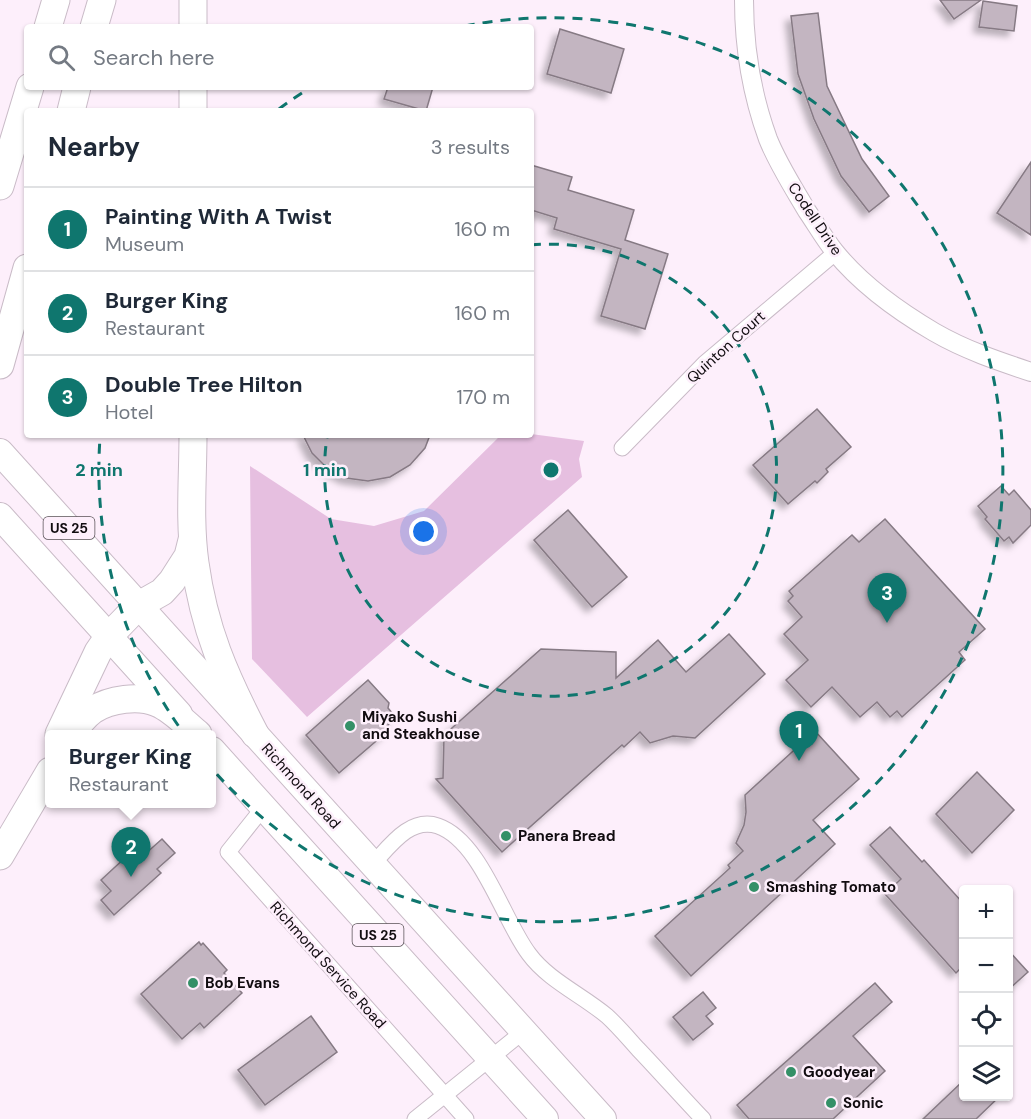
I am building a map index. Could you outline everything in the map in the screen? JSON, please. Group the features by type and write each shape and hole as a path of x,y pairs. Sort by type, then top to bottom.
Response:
{"highway":[{"path":"49,24 56,0"},
{"path":"95,24 102,0"},
{"path":"193,0 193,24"},
{"path":"0,186 29,90"},
{"path":"72,108 76,90"},
{"path":"193,90 193,108"},
{"path":"1,361 24,279"},
{"path":"193,438 193,534 201,593 216,652 255,734"},
{"name":"Richmond Road","path":"0,452 603,1119"},
{"name":"US 25","path":"0,516 194,730"},
{"path":"61,730 98,652 109,636 139,605 162,592 172,581 188,556 193,534"},
{"path":"76,730 88,714 96,708 135,699 160,704 192,730"},
{"name":"US 25","path":"216,755 545,1119"},
{"path":"14,831 45,765"},
{"path":"0,856 45,779"}],"street":[{"name":"Codell Drive","path":"744,0 749,69 768,139 784,174 835,253 873,289 935,333 975,352 1031,372"},
{"name":"Quinton Court","path":"622,448 705,363 835,253"},
{"name":"Richmond Service Road","path":"263,808 228,852 466,1119"},
{"path":"372,865 408,829 416,825 432,825 447,831 465,847 484,872 511,927 537,964 609,1018 703,1119"},
{"path":"415,1119 524,1031"}],"shaded area":[{"path":"534,434 584,441 579,459 582,477 307,717 252,659 250,466 331,519 374,526 424,511 498,438 534,438"}],"building":[{"path":"940,0 981,0 954,19"},
{"path":"983,1 1017,6 1014,31 979,27"},
{"path":"818,13 827,86 862,159 889,196 869,212 841,176 814,119 798,74 791,16"},
{"path":"560,29 624,49 611,93 547,74"},
{"path":"387,90 432,90 427,108 416,108 384,99"},
{"path":"1031,162 1031,235 997,213"},
{"path":"534,166 572,177 568,190 634,210 625,240 668,254 645,329 601,316 621,249 554,229 557,218 534,211"},
{"path":"817,409 851,447 826,469 828,472 817,483 815,481 788,504 753,465"},
{"path":"304,438 429,438 425,448 410,465 390,477 368,481 346,478 327,468 312,453"},
{"path":"1001,486 1009,495 1014,490 1031,510 1031,525 1013,543 1009,537 1004,541 985,519 987,517 978,506"},
{"path":"568,510 627,577 592,607 534,540"},
{"path":"885,519 985,629 959,652 965,660 902,717 897,711 890,717 877,702 860,717 832,687 811,707 786,680 808,660 784,634 802,617 788,601 793,596 789,591 852,535 859,542"},
{"path":"729,634 765,674 695,738 673,736 650,743 640,732 624,747 622,745 502,852 436,779 443,778 444,735 541,649 616,652 616,678 658,640 686,672"},
{"path":"368,680 389,703 388,708 393,714 393,721 388,725 389,730 339,773 306,735"},
{"path":"815,731 859,779 813,820 835,844 691,976 655,936 730,868 728,865 743,851 736,843 744,825 745,795"},
{"path":"977,772 1014,810 972,853 936,814"},
{"path":"890,827 959,899 959,970 956,973 885,894 901,879 870,845"},
{"path":"162,839 175,853 157,869 161,873 114,915 101,900 111,891 101,880 128,855 135,863"},
{"name":"Bob Evans","path":"199,942 201,945 203,943 227,970 224,973 242,993 204,1028 200,1023 182,1039 141,994"},
{"path":"1013,956 1028,972 1013,986"},
{"path":"875,983 892,1002 853,1036 885,1071 833,1119 749,1119 737,1105"},
{"path":"703,992 716,1008 706,1016 713,1024 693,1040 673,1017"},
{"path":"311,1016 337,1052 265,1105 238,1070"},
{"path":"959,1085 959,1101 995,1101 976,1119 923,1119"}],"place":[{"name":"Double Tree Hilton","path":"887,623"},
{"name":"Miyako Sushi and Steakhouse","path":"350,726"},
{"name":"Painting With A Twist","path":"799,761"},
{"name":"Panera Bread","path":"506,836"},
{"name":"Burger King","path":"131,877"},
{"name":"Smashing Tomato","path":"754,887"},
{"name":"Bob Evans","path":"193,983"},
{"name":"Goodyear","path":"791,1072"},
{"name":"Sonic","path":"831,1103"}]}
